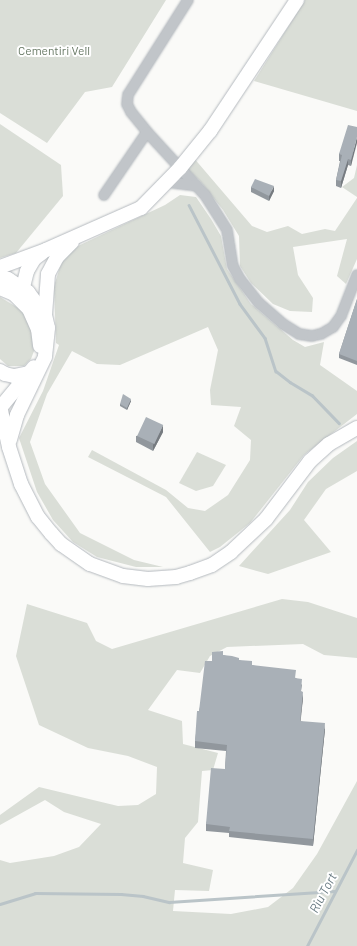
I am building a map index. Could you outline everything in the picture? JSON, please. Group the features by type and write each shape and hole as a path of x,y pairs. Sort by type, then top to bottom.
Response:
{"main road":[{"path":"0,267 46,250 141,208 180,168 210,131 297,0"},
{"path":"0,284 13,288 23,287 52,264 70,243 83,234"},
{"path":"46,250 30,265 23,287 25,295 34,308 38,329 40,355 35,367 0,407 9,447 21,484 38,517 61,544 90,564 111,572 135,578 161,579 176,577 203,569 231,552 266,518 310,461 328,444 357,428"},
{"path":"9,447 17,415 45,357 48,328 45,315 46,288 52,264"},
{"path":"0,276 23,287 34,298 45,315"},
{"path":"0,288 21,300 34,318 38,329"},
{"path":"0,371 14,376 29,373"},
{"path":"0,427 9,447"}],"street":[{"path":"188,0 128,95 127,104 131,112 147,132 205,195 227,230 233,266 240,279 259,303 283,324 299,334 312,336 321,334 332,327 340,316 357,275"},
{"path":"104,195 147,132"},
{"path":"166,182 197,186"},
{"path":"341,436 357,421"}],"green space":[{"name":"Cementiri Vell","path":"0,0 166,0 112,87 85,92 47,143 0,113"},
{"path":"305,0 357,0 357,111 254,81"},
{"path":"0,124 61,165 63,196 16,253 0,258"},
{"path":"193,157 252,226 267,232 288,226 302,234 325,229 335,231 357,198 357,259 346,284 337,276 347,239 293,247 298,275 313,298 312,312 290,311 273,304 251,283 240,266 239,236 223,210 200,181 186,168"},
{"path":"357,165 357,197 342,187 354,178"},
{"path":"180,195 196,197 211,219 221,236 227,269 251,304 293,340 305,347 324,342 320,365 357,391 357,414 304,455 250,523 220,547 210,552 166,497 88,457 92,450 166,490 188,508 205,511 228,495 250,460 251,440 234,426 241,407 211,405 210,390 218,350 208,327 120,365 97,364 72,351 47,394 30,442 45,484 80,533 134,560 163,567 136,567 97,557 73,542 53,520 37,492 19,438 43,391 59,345 56,343 54,286 60,267 67,254 80,245 165,205"},
{"path":"0,297 23,311 32,331 34,351 31,359 24,366 8,366 0,359"},
{"path":"357,441 357,471 326,489 304,520 331,552 268,574 239,566 290,510 308,482 333,458"},
{"path":"197,452 226,465 213,486 196,491 179,483"},
{"path":"282,599 308,602 357,618 357,658 324,655 303,644 227,647 210,656 200,673 177,670 148,710 182,721 183,744 218,753 213,770 202,771 198,822 185,838 183,863 213,870 209,891 175,890 173,911 231,914 268,907 293,888 317,854 357,781 357,946 0,946 0,860 10,863 54,856 79,847 101,824 64,812 45,800 0,825 0,815 39,787 118,806 138,805 156,794 157,767 128,756 88,748 39,725 16,656 27,604 87,623 96,641 112,649"}],"building":[{"path":"348,125 357,127 357,137 351,160 348,159 341,181 336,180 342,155 339,154"},
{"path":"255,179 274,186 269,196 251,187"},
{"path":"357,299 357,361 339,354"},
{"path":"123,394 131,399 127,408 120,404"},
{"path":"146,417 163,425 154,444 137,436"},
{"path":"223,651 223,655 239,658 239,660 252,661 252,665 296,670 295,678 302,679 301,691 303,692 300,721 325,723 313,839 229,831 230,827 206,824 211,768 225,769 227,745 195,741 197,711 199,711 205,661 212,661 212,652"}],"waterway":[{"path":"189,205 240,304 265,338 276,371 290,382 312,395 339,423"},
{"name":"Riu Tort","path":"307,946 357,850"},
{"path":"0,904 35,893 121,894 143,896 169,902 335,891"}]}
